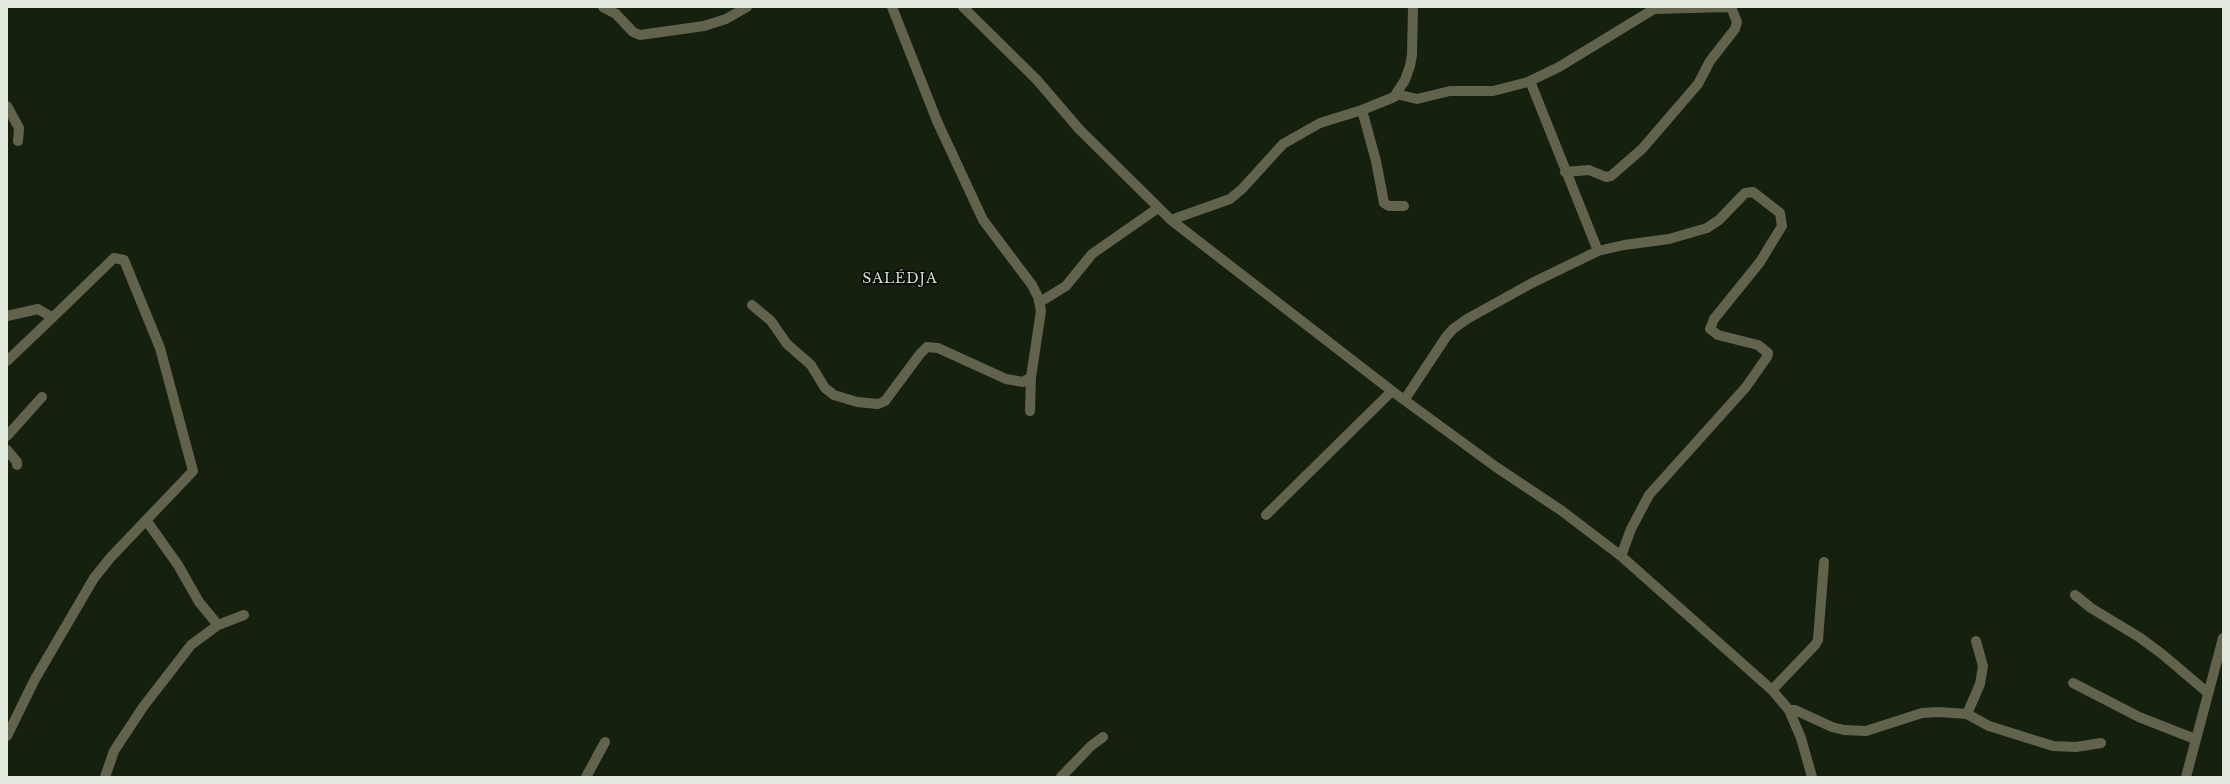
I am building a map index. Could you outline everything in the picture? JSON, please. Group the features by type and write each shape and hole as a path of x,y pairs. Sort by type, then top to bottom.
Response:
{"street":[{"path":"603,7 616,14 633,32 640,35 704,26 726,20 747,7"},
{"path":"892,7 937,121 980,214 1032,285 1040,302 1039,332 1031,377 1030,411"},
{"path":"964,7 1014,56 1079,129 1171,220 1392,391 1405,399 1496,467 1562,511 1621,556 1772,690 1789,710 1801,738 1812,777"},
{"path":"1171,220 1230,199 1242,189 1283,144 1320,122 1362,110 1391,98 1396,94 1405,80 1411,61 1413,7"},
{"path":"1396,94 1417,99 1450,91 1493,91 1530,81 1560,67 1654,9 1662,7 1728,7"},
{"path":"1566,172 1588,170 1606,177 1610,176 1642,149 1698,84 1710,61 1735,29 1737,22 1731,7"},
{"path":"1530,81 1598,251"},
{"path":"7,106 19,128 18,141"},
{"path":"1362,110 1376,161 1384,203 1389,206 1404,206"},
{"path":"1405,399 1453,329 1532,283 1598,251 1624,245 1669,240 1707,228 1714,224 1748,192 1753,192 1782,215 1782,226 1772,243 1711,326 1711,331 1716,334 1758,345 1768,353 1767,358 1746,387 1649,495 1631,529 1621,556"},
{"path":"1040,302 1066,286 1092,254 1158,208"},
{"path":"7,361 114,258 124,260 160,348 182,423 193,471 110,557 86,590 35,679 7,736"},
{"path":"752,305 771,321 788,344 811,365 825,388 834,395 857,402 878,404 885,401 920,354 927,347 938,348 1006,379 1023,382 1031,377"},
{"path":"7,316 38,309 48,315 50,320"},
{"path":"1266,515 1392,391"},
{"path":"7,436 42,397"},
{"path":"7,450 17,462 17,465"},
{"path":"146,520 178,565 199,602 218,625"},
{"path":"1772,690 1818,640 1824,562"},
{"path":"2075,595 2092,608 2139,637 2162,654 2208,693"},
{"path":"105,777 114,750 143,707 191,645 218,625 244,615"},
{"path":"2186,777 2223,638"},
{"path":"1967,714 1980,684 1983,666 1976,641"},
{"path":"2073,683 2139,717 2195,739"},
{"path":"1789,710 1795,710 1832,727 1852,731 1877,728 1922,713 1939,712 1967,714 1989,726 2053,746 2076,748 2101,743"},
{"path":"1061,777 1086,750 1103,737"},
{"path":"586,777 605,742"}],"district":[{"name":"SALÉDJA","path":"900,279"}]}
